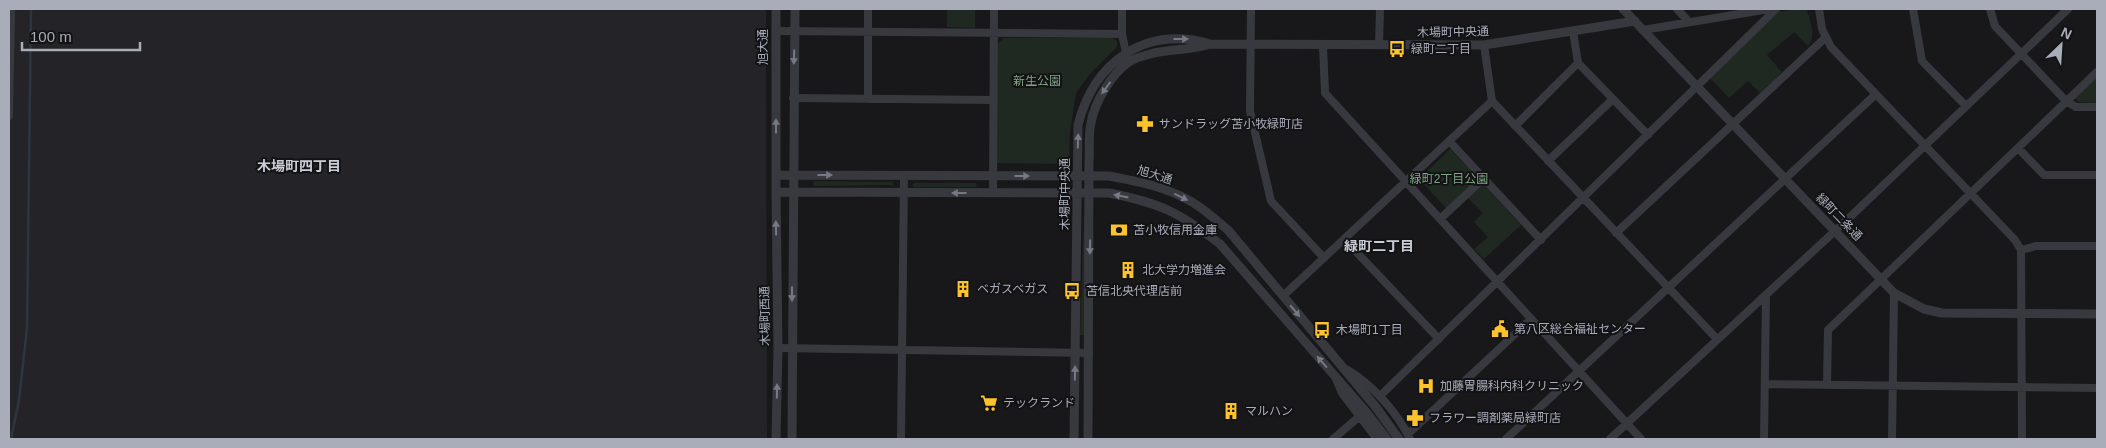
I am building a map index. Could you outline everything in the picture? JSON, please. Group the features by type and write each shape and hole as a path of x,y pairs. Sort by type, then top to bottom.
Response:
{"street":[{"path":"9,116 11,9"},
{"name":"旭大通","path":"776,9 776,192"},
{"path":"792,439 795,9"},
{"path":"868,9 868,99"},
{"path":"993,193 994,9"},
{"path":"1122,9 1122,34 1129,62"},
{"path":"1251,9 1250,111 1270,202 1324,258"},
{"path":"1379,45 1380,9"},
{"name":"緑町二条通","path":"1623,9 1894,293 1924,309 1942,313 2097,314"},
{"path":"1677,9 1689,22"},
{"path":"1643,30 1770,9"},
{"path":"1380,396 1776,9"},
{"path":"1819,9 1825,38 1831,47 2015,240 2021,250 2022,439"},
{"path":"1913,9 1922,62 1966,106"},
{"path":"1990,9 1995,26 2066,101 2076,107 2097,107"},
{"path":"1610,439 1766,296 2068,9"},
{"name":"木場町中央通","path":"1074,439 1078,125 1083,105 1092,88 1107,68 1126,53 1148,42 1174,39 1193,39 1210,44 1484,45 1635,21"},
{"path":"776,31 1122,34"},
{"path":"1573,31 1578,64 1648,135"},
{"path":"1616,233 1825,38"},
{"name":"木場町中央通","path":"1088,439 1090,124 1094,108 1102,93 1129,62 1153,53 1194,50 1210,44"},
{"path":"1323,45 1325,93 1641,439"},
{"path":"1484,45 1492,101 1717,340"},
{"path":"1515,126 1578,64"},
{"path":"1827,385 1828,330 2097,72"},
{"path":"1506,439 1876,94"},
{"path":"793,98 994,100"},
{"path":"1548,161 1613,99"},
{"path":"1283,296 1492,101"},
{"path":"1449,141 1541,240"},
{"path":"2018,148 2044,175 2097,175"},
{"name":"旭大通","path":"776,174 1108,176 1147,183 1177,195 1200,207 1228,230 1375,406 1399,439"},
{"path":"901,439 904,176"},
{"path":"1440,219 1484,178"},
{"path":"776,192 1090,193 1144,200 1170,209 1192,222 1220,244 1387,439"},
{"name":"木場町西通","path":"776,192 778,348 776,439"},
{"path":"1344,239 1439,339"},
{"path":"2021,250 2036,246 2097,246"},
{"path":"1892,439 1894,293"},
{"path":"1764,439 1766,296"},
{"path":"1342,367 1359,377 1380,396 1409,437 1531,319"},
{"path":"778,348 1089,353"},
{"path":"1334,375 1342,393 1377,439"},
{"path":"1765,384 2097,388"},
{"path":"1333,439 1360,416"}],"shaded area":[{"path":"9,9 766,9 767,439 9,439"}],"green space":[{"path":"947,9 975,9 975,28 947,27"},
{"path":"1799,9 1807,10 1811,24 1812,37 1808,46 1794,32 1767,55 1782,72 1760,93 1748,81 1729,98 1710,78 1777,12"},
{"name":"新生公園","path":"1004,38 1112,38 1117,41 1117,47 1090,74 1076,93 1070,132 1069,158 1064,164 994,163 996,45"},
{"path":"2097,77 2097,103 2079,102 2075,98"},
{"name":"緑町2丁目公園","path":"1450,149 1479,179 1447,209 1419,179"},
{"path":"814,181 892,182 894,185 813,186"},
{"path":"914,183 975,183 977,185 975,187 914,187 912,185"},
{"path":"1483,184 1521,225 1484,259 1474,249 1488,237 1474,222 1483,213 1468,198"},
{"path":"1084,214 1086,214 1085,335 1080,335"}],"waterway":[{"path":"11,439 19,400 27,328 31,9"}],"place":[{"name":"緑町二丁目","path":"1397,49"},
{"name":"サンドラッグ苫小牧緑町店","path":"1145,124"},
{"name":"苫小牧信用金庫","path":"1119,230"},
{"name":"北大学力増進会","path":"1128,270"},
{"name":"ベガスベガス","path":"963,289"},
{"name":"苫信北央代理店前","path":"1072,291"},
{"name":"第八区総合福祉センター","path":"1500,329"},
{"name":"木場町1丁目","path":"1322,330"},
{"name":"加藤胃腸科内科クリニック","path":"1426,386"},
{"name":"テックランド","path":"989,403"},
{"name":"マルハン","path":"1231,411"},
{"name":"フラワー調剤薬局緑町店","path":"1415,418"}],"district":[{"name":"木場町四丁目","path":"299,166"},
{"name":"緑町二丁目","path":"1379,246"}]}
